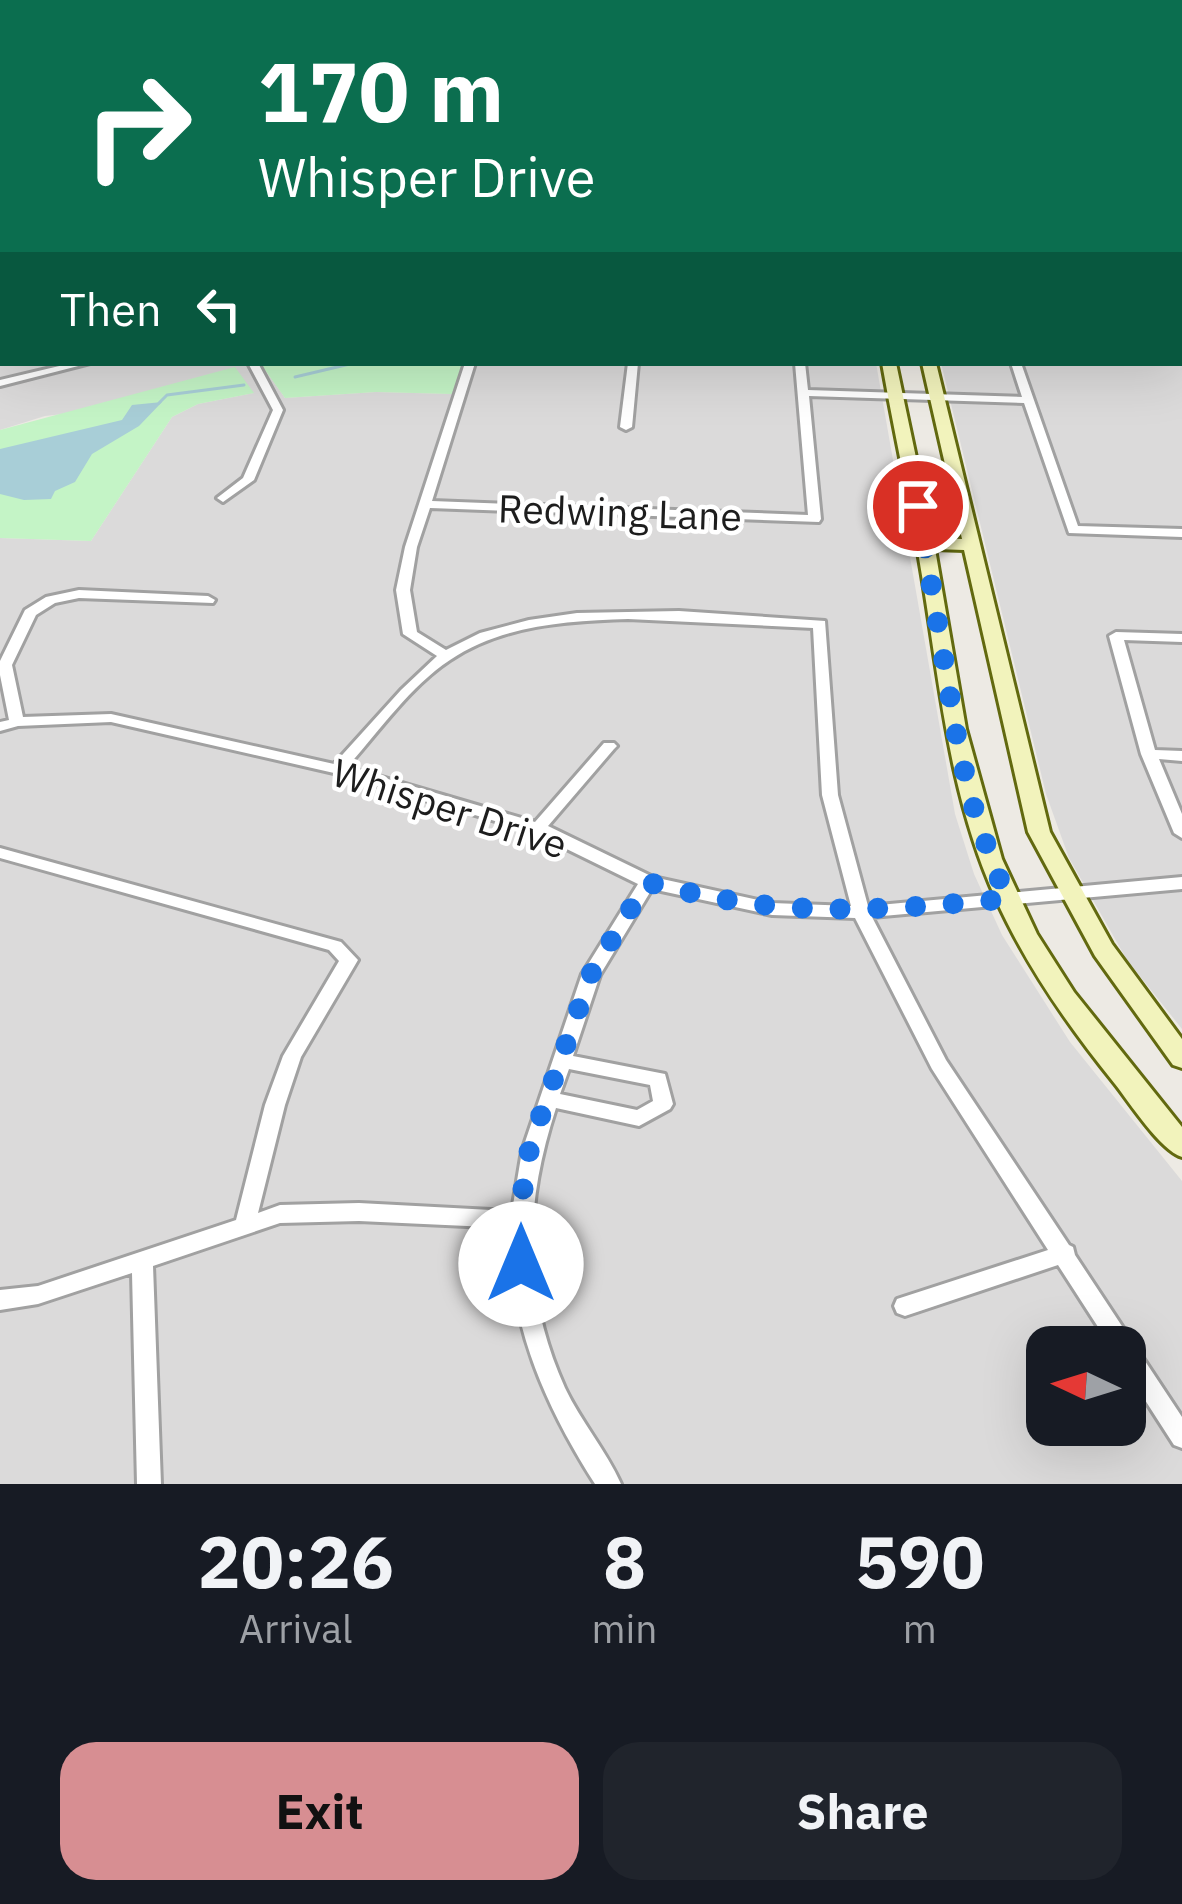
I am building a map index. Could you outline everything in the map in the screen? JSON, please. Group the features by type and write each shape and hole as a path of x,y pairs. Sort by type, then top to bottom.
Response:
{"main road":[{"path":"890,366 959,750 977,820 1007,899 1057,990 1102,1054 1182,1146"},
{"path":"929,366 1039,832 1116,975 1182,1058"},
{"path":"925,543 974,545"}],"street":[{"path":"18,366 27,376"},
{"path":"0,382 72,366"},
{"path":"223,498 248,480 278,410 255,366"},
{"path":"446,656 410,634 403,590 469,366"},
{"path":"626,427 633,366"},
{"path":"800,366 803,393 1028,400"},
{"path":"1017,366 1073,530 1182,533"},
{"name":"Redwing Lane","path":"426,504 815,519 803,393"},
{"path":"8,724 4,665 30,613 51,599 79,594 208,600"},
{"path":"337,769 446,656 510,628 592,614 820,624 830,795 861,912 939,1064 1182,1437"},
{"path":"1182,638 1116,636 1149,754 1182,833"},
{"name":"Whisper Drive","path":"8,724 111,718 337,769 538,828 647,882 708,899 772,909 861,912 1182,884"},
{"path":"538,828 609,746"},
{"path":"1149,754 1182,756"},
{"path":"0,854 335,946 349,960 292,1056 274,1105 247,1221"},
{"path":"609,1484 576,1438 524,1308 518,1220 530,1146 591,974 647,882"},
{"path":"549,1099 639,1118 663,1104 658,1079 562,1061"},
{"path":"0,1300 38,1295 142,1262 247,1221 280,1214 359,1212 518,1220"},
{"path":"905,1306 1066,1253"},
{"path":"142,1262 149,1484"}],"shaded area":[{"path":"0,366 262,366 285,398 376,392 452,394 460,366 877,366 955,814 974,874 1002,935 1070,1042 1182,1181 1182,1484 0,1484 0,538 91,541 172,417 198,404 254,393 45,416 0,430"},
{"path":"942,366 1182,366 1182,1029 1127,960 1069,858 1046,794"}],"green space":[{"path":"262,366 463,366 452,394 376,392 285,398"},
{"path":"235,367 254,393 198,404 172,417 91,541 0,538 0,430"}],"water":[{"path":"162,402 139,426 92,454 75,482 55,491 51,499 24,500 0,494 0,449 122,420 132,405"}],"waterway":[{"path":"295,377 341,366"},
{"path":"159,403 167,395 244,385"}],"route":[{"path":"521,1264 518,1220 530,1146 591,974 647,882 708,899 772,909 861,912 1007,899 977,820 959,750 918,506"}]}
